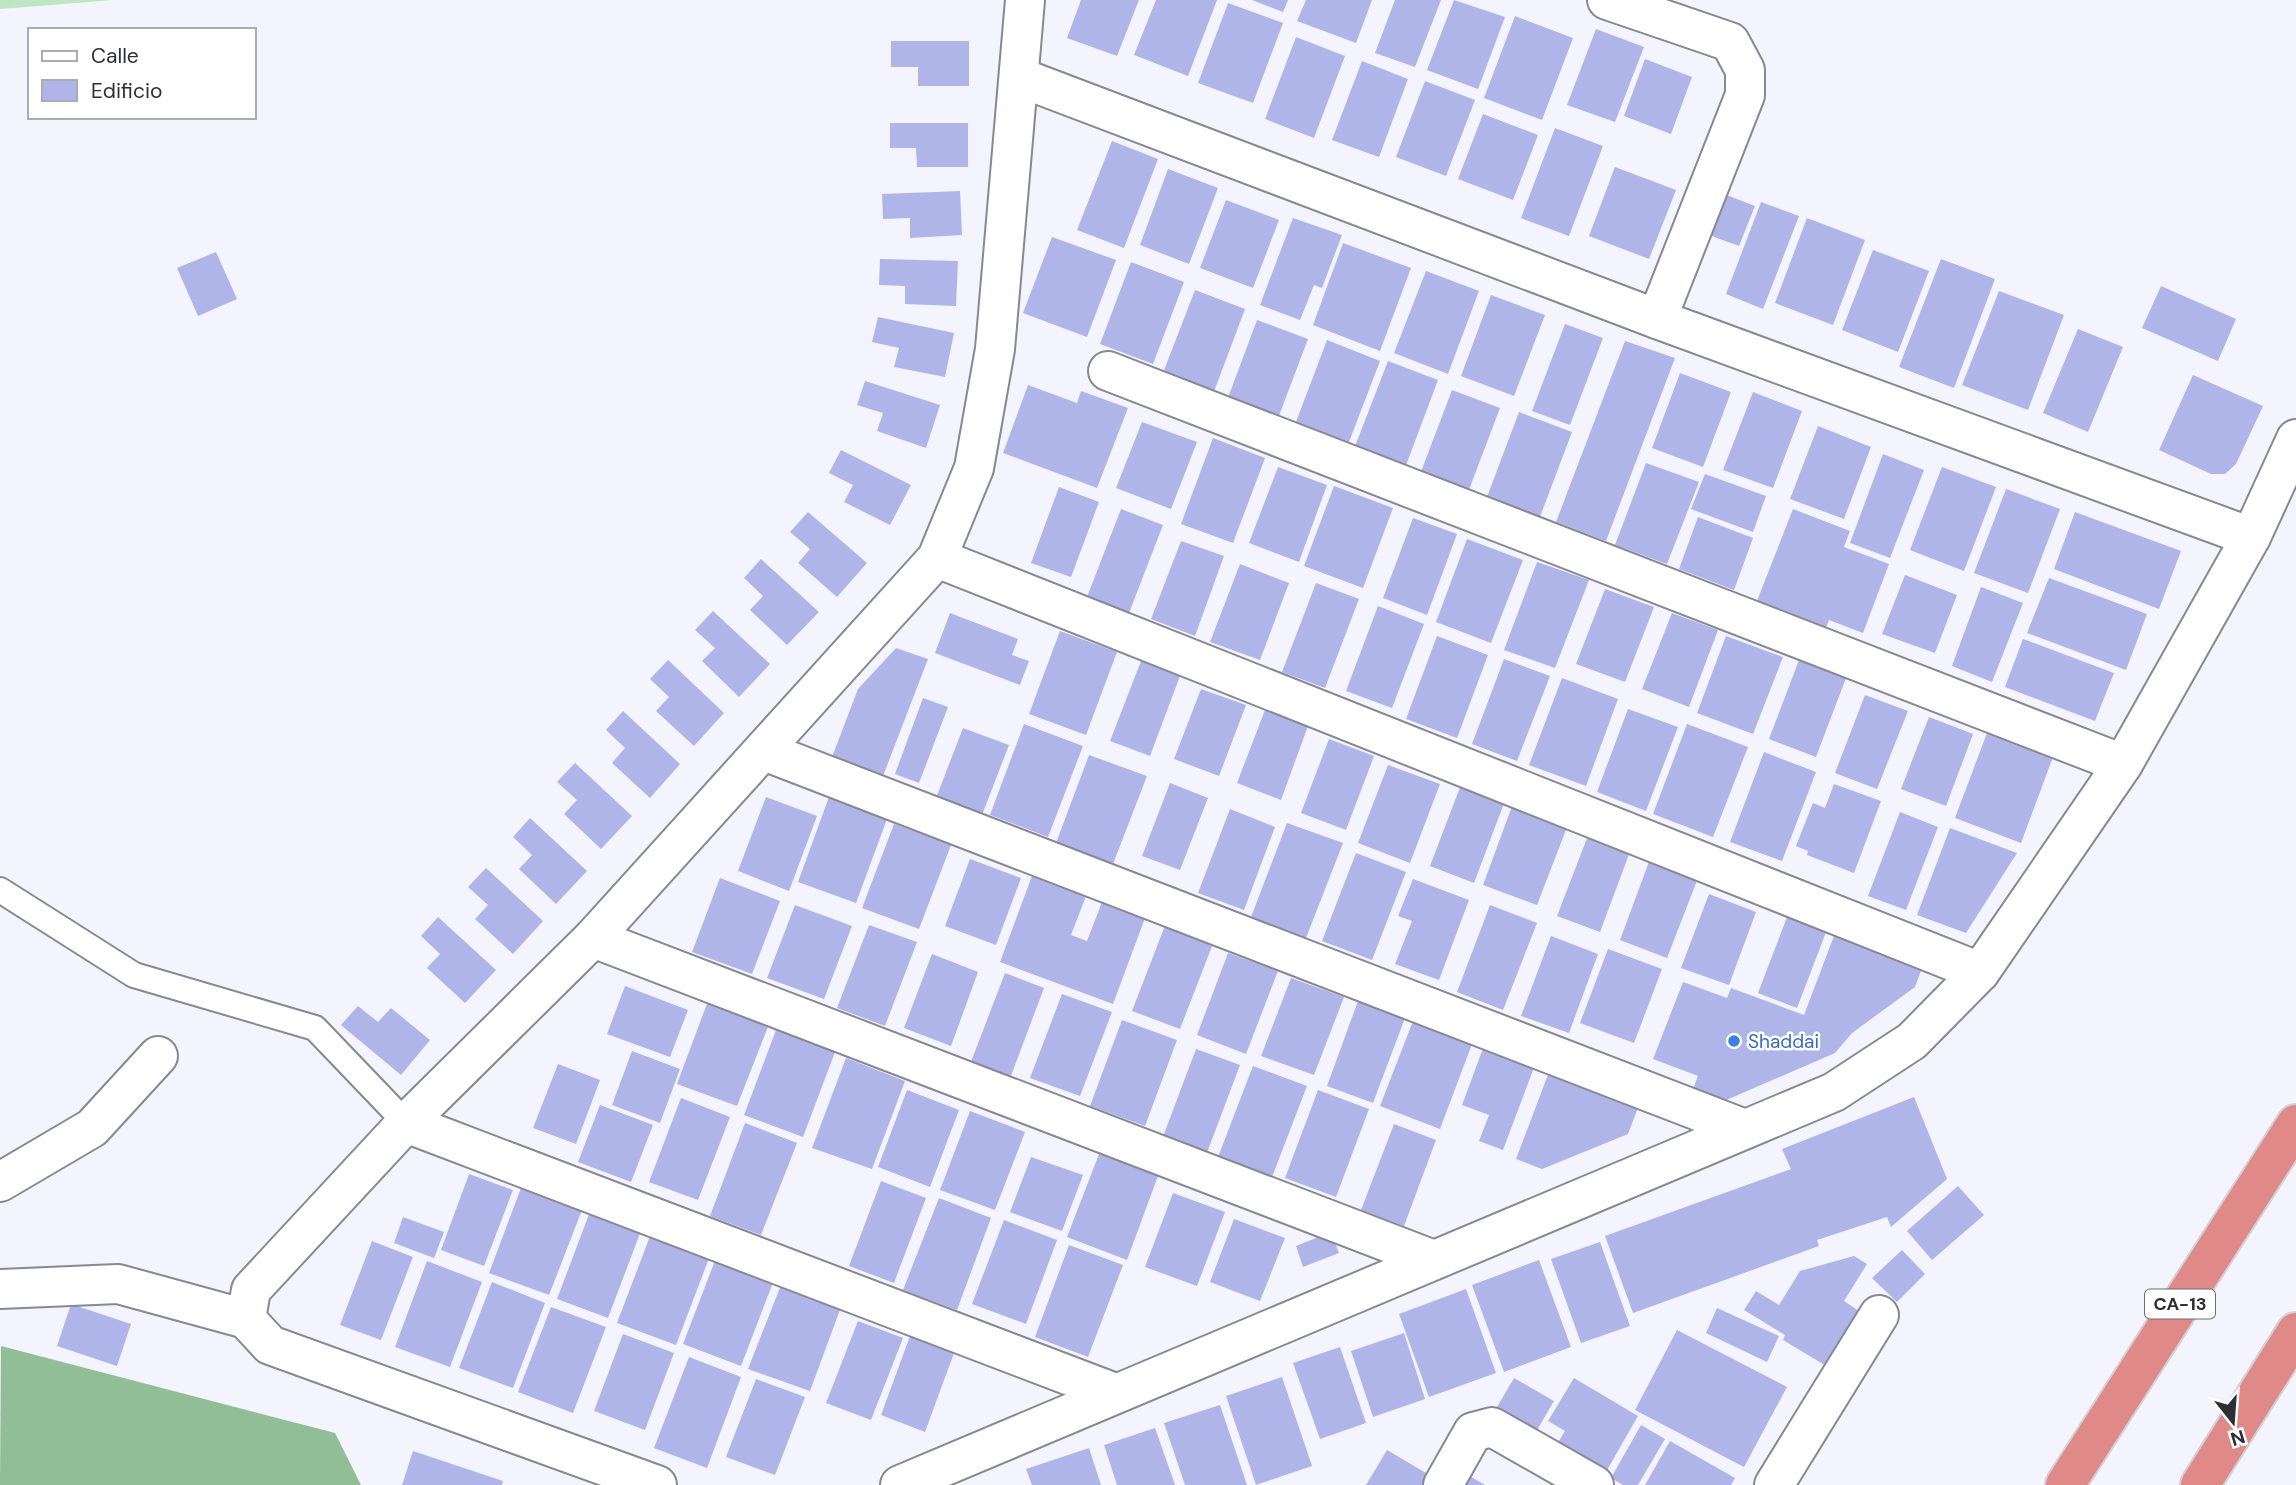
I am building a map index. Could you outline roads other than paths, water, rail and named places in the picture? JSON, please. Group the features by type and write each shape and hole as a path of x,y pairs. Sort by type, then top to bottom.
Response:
{"highway":[{"name":"CA-13","path":"2065,1485 2296,1124"},
{"path":"2200,1485 2296,1332"}],"street":[{"path":"246,1319 251,1290 405,1123 593,938 937,558 974,468 995,349 1025,0"},
{"path":"1607,0 1730,42 1745,70 1745,94 1657,319"},
{"path":"1019,77 1657,319 2250,537"},
{"path":"1108,371 2123,764"},
{"path":"900,1485 1834,1092 1912,1041 1980,972 2123,764 2250,537 2296,439"},
{"path":"937,558 1980,972"},
{"path":"764,751 1745,1129"},
{"path":"593,938 1434,1260"},
{"path":"0,1182 92,1128 158,1055"},
{"path":"405,1123 1115,1393"},
{"path":"0,1289 118,1284 246,1319 270,1345 657,1485"},
{"path":"1774,1485 1880,1315"},
{"path":"1443,1485 1473,1432 1492,1427 1594,1485"}],"lane":[{"path":"0,890 134,975 315,1028 405,1123"}],"place":[{"name":"Shaddai","path":"1734,1041"}]}
